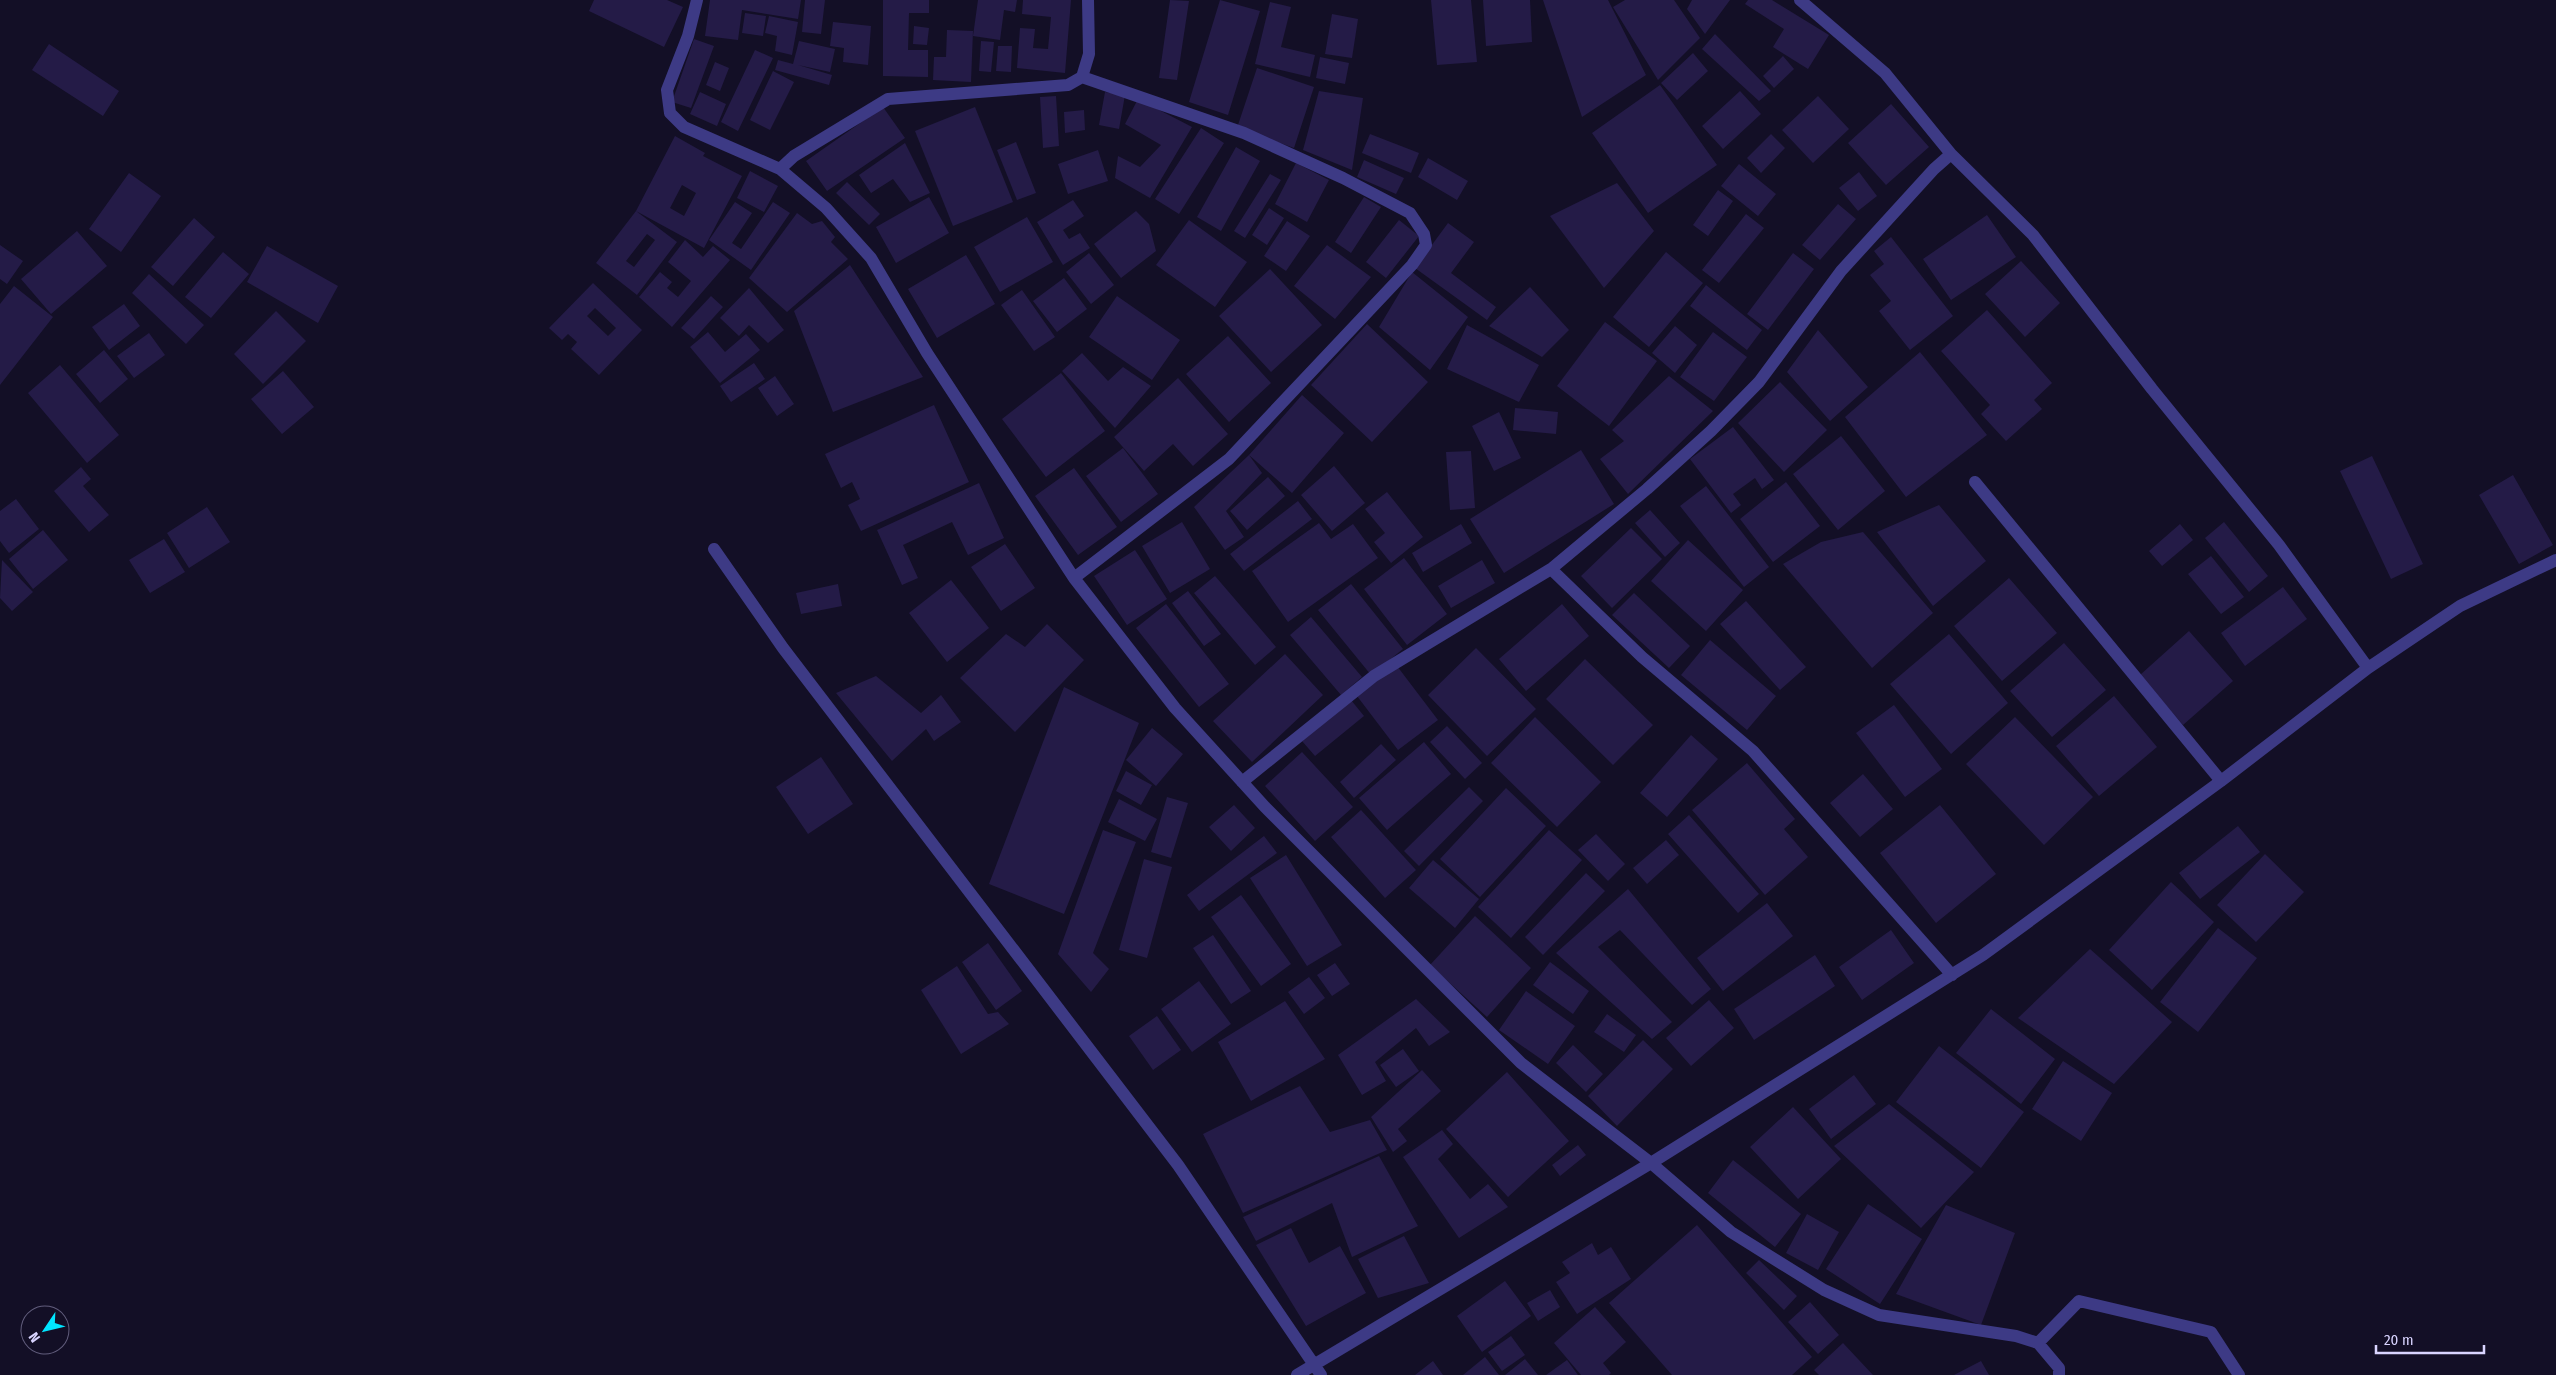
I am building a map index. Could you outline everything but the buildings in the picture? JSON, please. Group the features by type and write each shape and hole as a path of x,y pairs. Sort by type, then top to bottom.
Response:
{"street":[{"path":"697,0 688,36 667,90 670,113 684,128 780,169 826,208 871,258 927,353 1074,578 1174,708 1242,782 1521,1063 1651,1163 1731,1232 1824,1290 1879,1314 2016,1336 2038,1343 2058,1368 2059,1375"},
{"path":"780,169 794,156 888,99 1068,85 1082,77 1089,54 1088,0"},
{"path":"1800,0 1885,73 1951,154 2033,235 2152,389 2279,545 2368,668"},
{"path":"1074,578 1229,459 1412,265 1426,246 1424,234 1410,213 1343,178 1244,133 1082,77"},
{"path":"1242,782 1374,676 1551,569 1654,482 1711,431 1759,382 1841,271 1934,169 1951,154"},
{"path":"1974,482 2221,781"},
{"path":"714,549 783,648 1178,1165 1317,1370"},
{"path":"1297,1375 1317,1370 1991,950 2221,781 2368,668 2460,606 2556,560"},
{"path":"1551,569 1642,657 1752,751 1952,975"},
{"path":"2038,1343 2078,1301 2211,1332 2239,1375"}]}
